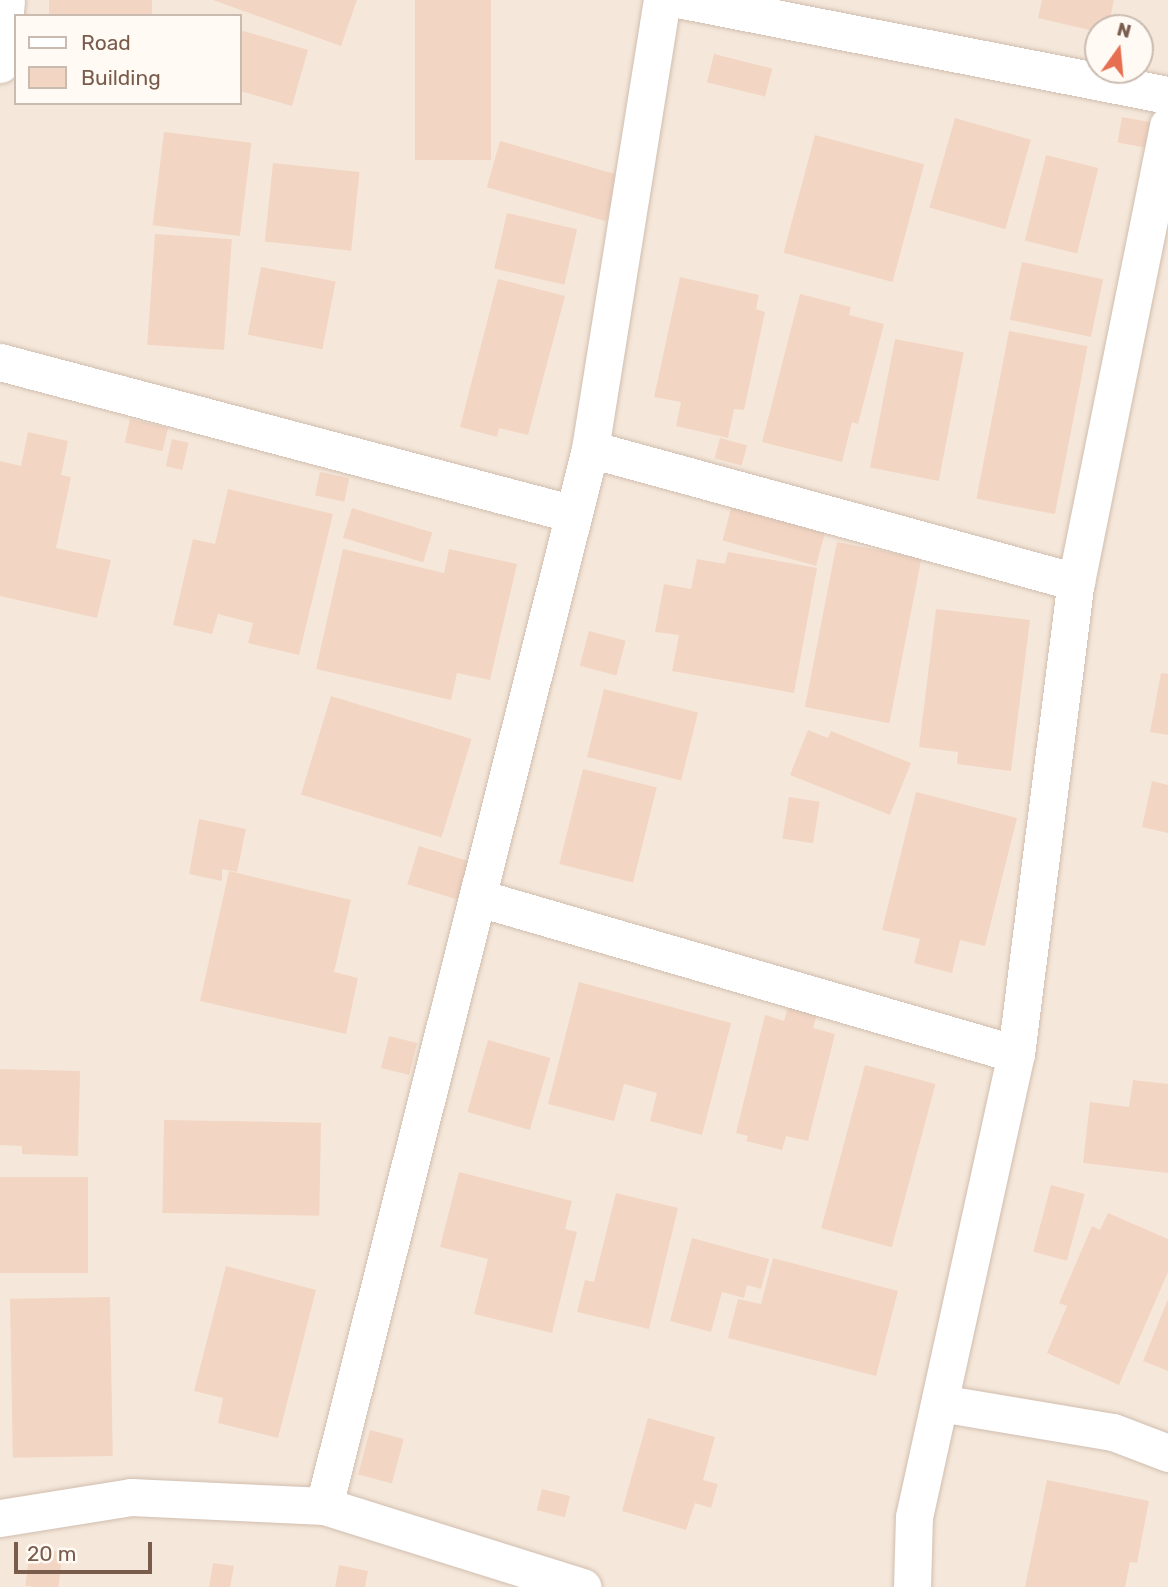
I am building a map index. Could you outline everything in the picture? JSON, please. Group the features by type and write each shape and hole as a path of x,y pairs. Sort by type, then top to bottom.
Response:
{"street":[{"path":"0,64 6,0"},
{"path":"324,1506 479,898 570,513 590,449 662,0"},
{"path":"683,0 1168,95"},
{"path":"912,1587 914,1517 1016,1054 1076,582 1168,125"},
{"path":"0,362 570,513"},
{"path":"590,449 1076,582"},
{"path":"479,898 1016,1054"},
{"path":"940,1403 1113,1432 1168,1453"},
{"path":"0,1518 131,1497 324,1506 583,1587"}],"shaded area":[{"path":"0,0 1168,0 1168,1587 0,1587"}],"building":[{"path":"49,0 152,0 152,14 49,14"},
{"path":"213,0 357,0 341,46"},
{"path":"415,0 491,0 491,160 415,160"},
{"path":"1042,0 1114,0 1111,14 1084,14 1084,29 1038,18"},
{"path":"242,31 308,50 292,106 242,92"},
{"path":"714,54 772,69 765,97 707,82"},
{"path":"1122,117 1155,123 1151,149 1117,143"},
{"path":"955,118 1031,140 1005,229 929,207"},
{"path":"164,132 251,143 240,236 153,225"},
{"path":"815,135 924,164 893,282 783,253"},
{"path":"500,141 619,175 606,221 487,187"},
{"path":"1046,155 1098,168 1077,253 1025,240"},
{"path":"273,163 360,172 351,251 265,242"},
{"path":"507,213 577,229 564,285 494,269"},
{"path":"155,234 232,239 224,350 147,345"},
{"path":"1022,262 1103,279 1091,337 1010,320"},
{"path":"261,267 336,282 322,349 248,335"},
{"path":"680,277 759,295 756,309 765,312 744,410 734,409 728,438 676,426 681,402 654,397"},
{"path":"498,279 565,296 528,435 499,428 497,437 460,427"},
{"path":"800,294 851,307 849,315 884,324 858,424 852,422 842,462 762,442"},
{"path":"1009,331 1088,346 1055,514 976,499"},
{"path":"895,339 964,352 939,481 870,468"},
{"path":"130,419 168,428 163,451 125,442"},
{"path":"28,432 68,441 61,475 71,477 56,548 111,560 97,618 0,596 0,461 21,466"},
{"path":"720,438 747,445 742,466 715,458"},
{"path":"172,439 189,443 182,470 166,466"},
{"path":"320,472 349,478 344,502 315,495"},
{"path":"228,489 333,514 299,655 248,643 253,623 218,614 212,634 173,625 193,539 215,544"},
{"path":"733,501 827,526 816,566 722,541"},
{"path":"352,508 432,533 423,562 343,538"},
{"path":"837,542 921,558 889,723 805,707"},
{"path":"343,549 444,573 449,549 517,564 490,680 457,673 451,700 316,669"},
{"path":"728,552 817,568 794,693 672,671 679,635 655,632 664,584 691,589 697,559 725,564"},
{"path":"936,609 1030,620 1011,771 957,764 958,752 919,747"},
{"path":"589,631 626,641 616,676 580,666"},
{"path":"1161,673 1168,674 1168,735 1150,732"},
{"path":"604,689 698,712 681,780 587,757"},
{"path":"331,696 472,739 441,837 301,794"},
{"path":"808,730 828,738 831,731 911,763 890,815 790,775"},
{"path":"583,769 657,787 633,882 559,864"},
{"path":"1152,781 1168,785 1168,833 1142,827"},
{"path":"916,792 1017,818 985,946 960,940 952,973 914,963 920,939 882,930"},
{"path":"789,797 820,802 813,843 782,838"},
{"path":"199,819 246,829 237,872 222,869 222,881 189,874"},
{"path":"419,846 471,862 459,900 407,884"},
{"path":"229,871 351,900 334,972 358,978 346,1034 200,1001"},
{"path":"579,982 731,1023 702,1135 650,1121 657,1093 624,1084 614,1121 548,1104"},
{"path":"789,1004 818,1011 813,1028 835,1034 808,1141 786,1136 782,1150 746,1141 748,1136 736,1133 765,1015 784,1021"},
{"path":"389,1036 417,1043 409,1075 381,1068"},
{"path":"488,1040 550,1058 530,1130 467,1112"},
{"path":"865,1065 936,1084 892,1247 821,1228"},
{"path":"0,1069 80,1071 78,1156 22,1154 22,1146 0,1145"},
{"path":"1133,1080 1168,1084 1168,1173 1083,1163 1090,1102 1129,1107"},
{"path":"164,1120 321,1123 319,1216 162,1213"},
{"path":"459,1172 572,1201 565,1229 577,1232 552,1333 474,1314 488,1259 440,1247"},
{"path":"0,1177 88,1177 88,1273 0,1273"},
{"path":"1051,1185 1085,1194 1067,1261 1033,1252"},
{"path":"616,1193 678,1208 649,1329 577,1312 585,1280 594,1282"},
{"path":"1108,1213 1168,1239 1168,1272 1119,1385 1047,1353 1067,1306 1059,1303 1092,1226 1100,1230"},
{"path":"692,1238 769,1259 761,1289 747,1285 744,1298 722,1292 711,1332 670,1321"},
{"path":"773,1258 898,1291 876,1376 728,1338 738,1299 761,1304"},
{"path":"226,1266 316,1290 278,1438 218,1423 223,1398 194,1391"},
{"path":"110,1297 113,1456 13,1458 10,1299"},
{"path":"1168,1299 1168,1371 1143,1361"},
{"path":"648,1418 715,1437 703,1480 718,1484 711,1508 695,1503 686,1530 622,1511"},
{"path":"370,1430 404,1439 392,1483 358,1474"},
{"path":"1047,1480 1149,1501 1137,1563 1130,1562 1125,1587 1025,1587"},
{"path":"542,1489 570,1496 565,1517 537,1510"},
{"path":"30,1548 63,1552 58,1587 25,1586"},
{"path":"213,1563 234,1566 230,1587 209,1587"},
{"path":"339,1565 368,1571 365,1587 335,1587"}]}
